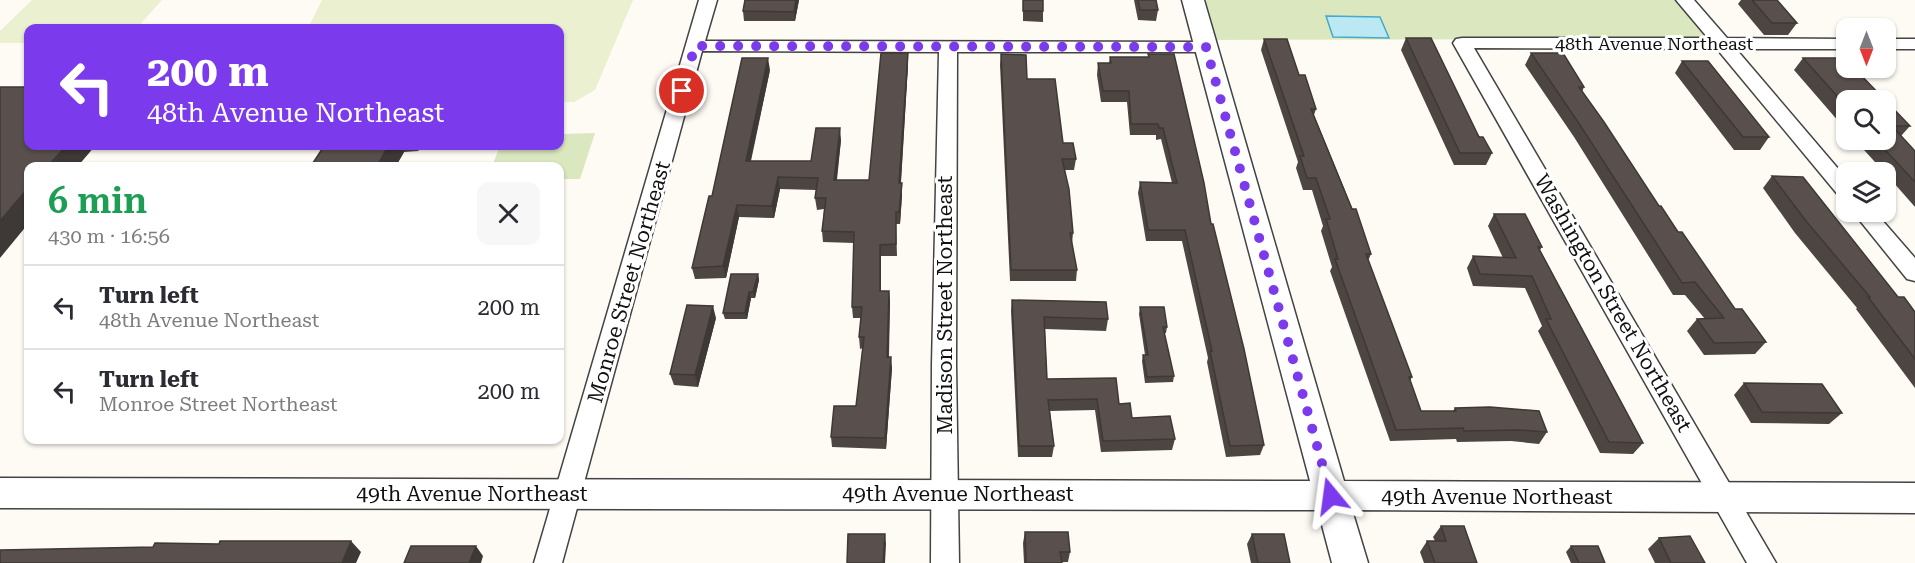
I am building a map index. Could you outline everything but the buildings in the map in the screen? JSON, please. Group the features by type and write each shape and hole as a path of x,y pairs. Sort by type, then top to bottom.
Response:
{"street":[{"name":"Monroe Street Northeast","path":"548,563 708,0"},
{"path":"1193,0 1350,563"},
{"path":"1685,0 1836,179"},
{"name":"48th Avenue Northeast","path":"1462,43 1836,44"},
{"name":"Washington Street Northeast","path":"1462,43 1762,563"},
{"path":"1896,44 1915,44"},
{"path":"695,46 1206,47"},
{"name":"Madison Street Northeast","path":"945,563 944,364 948,48"},
{"path":"1872,222 1915,273"},
{"name":"49th Avenue Northeast","path":"0,494 945,494 1915,498"}],"green space":[{"path":"32,0 162,0 141,24 24,24 24,43 0,43 0,31"},
{"path":"322,0 633,0 595,90 574,102 564,102 564,24 310,24"},
{"path":"1193,0 1677,0 1710,39 1205,40"},
{"path":"595,133 580,179 564,179 564,162 494,162 498,150 564,150 564,134"}],"water":[{"path":"1326,16 1380,17 1389,38 1333,37"}],"route":[{"path":"682,91 695,46 1206,47 1331,496"}]}
